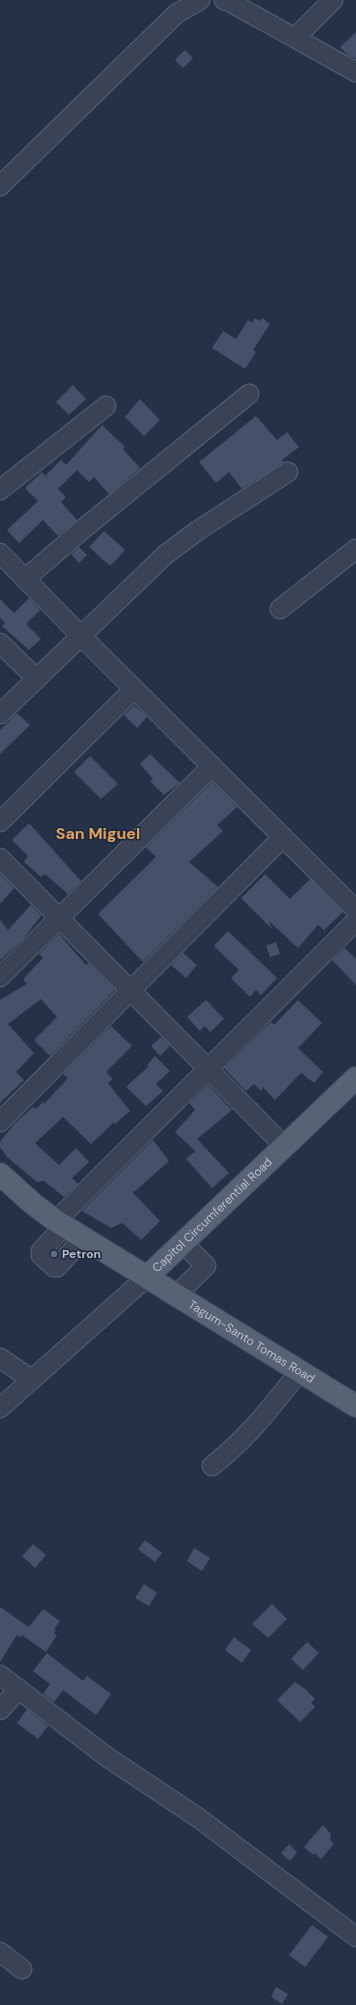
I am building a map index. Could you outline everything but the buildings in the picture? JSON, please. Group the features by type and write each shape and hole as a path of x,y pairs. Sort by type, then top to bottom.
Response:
{"main road":[{"name":"Capitol Circumferential Road","path":"0,1174 60,1223 147,1277 356,1078"},
{"name":"Tagum-Santo Tomas Road","path":"147,1277 356,1406"}],"street":[{"path":"0,186 176,14 200,0"},
{"path":"295,38 333,0"},
{"path":"229,1 356,72"},
{"path":"26,579 83,529 249,394"},
{"path":"0,490 106,406"},
{"path":"0,714 165,555 204,527 288,472"},
{"path":"0,553 81,636 356,910"},
{"path":"280,609 354,553"},
{"path":"0,643 36,679"},
{"path":"0,822 134,689"},
{"path":"0,976 212,766"},
{"path":"0,1122 283,837"},
{"path":"0,858 284,1146"},
{"path":"84,1238 57,1267 54,1267 41,1255 41,1251 60,1223 208,1069 356,922"},
{"path":"176,1295 206,1266 183,1243"},
{"path":"0,1408 147,1277"},
{"path":"0,1358 32,1380"},
{"path":"212,1466 236,1448 253,1430 300,1371"},
{"path":"0,1675 107,1757 200,1819 356,1937"},
{"path":"0,1710 19,1689"},
{"path":"0,1952 22,1969"}],"place":[{"name":"Petron","path":"54,1254"}],"district":[{"name":"San Miguel","path":"98,833"}]}
